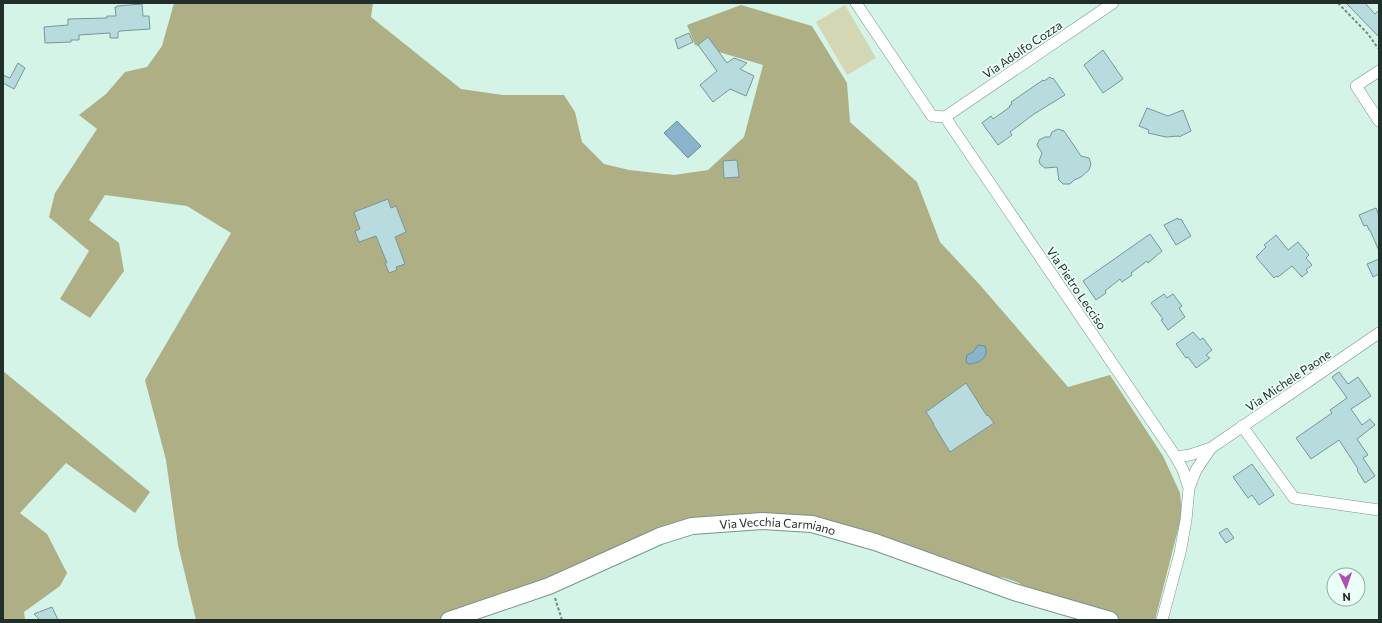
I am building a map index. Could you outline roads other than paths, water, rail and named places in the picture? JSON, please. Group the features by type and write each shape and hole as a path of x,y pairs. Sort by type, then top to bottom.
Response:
{"street":[{"path":"856,3 932,116 945,117"},
{"name":"Via Adolfo Cozza","path":"945,117 1113,3"},
{"path":"1379,71 1356,86 1379,121"},
{"name":"Via Pietro Lecciso","path":"945,117 1176,457 1183,470 1189,488 1186,520 1180,553 1162,620"},
{"name":"Via Michele Paone","path":"1176,457 1190,456 1212,448 1379,333"},
{"path":"1242,426 1294,498 1379,510"},
{"name":"Via Michele Paone","path":"1189,488 1196,470 1212,448"},
{"name":"Via Vecchia Carmiano","path":"450,620 549,586 660,536 692,526 762,521 812,524 875,542 1014,592 1110,620"}],"water":[{"path":"677,121 701,146 688,158 664,133"},
{"path":"978,345 985,346 985,357 976,363 969,364 966,362 967,355 973,352"}]}
